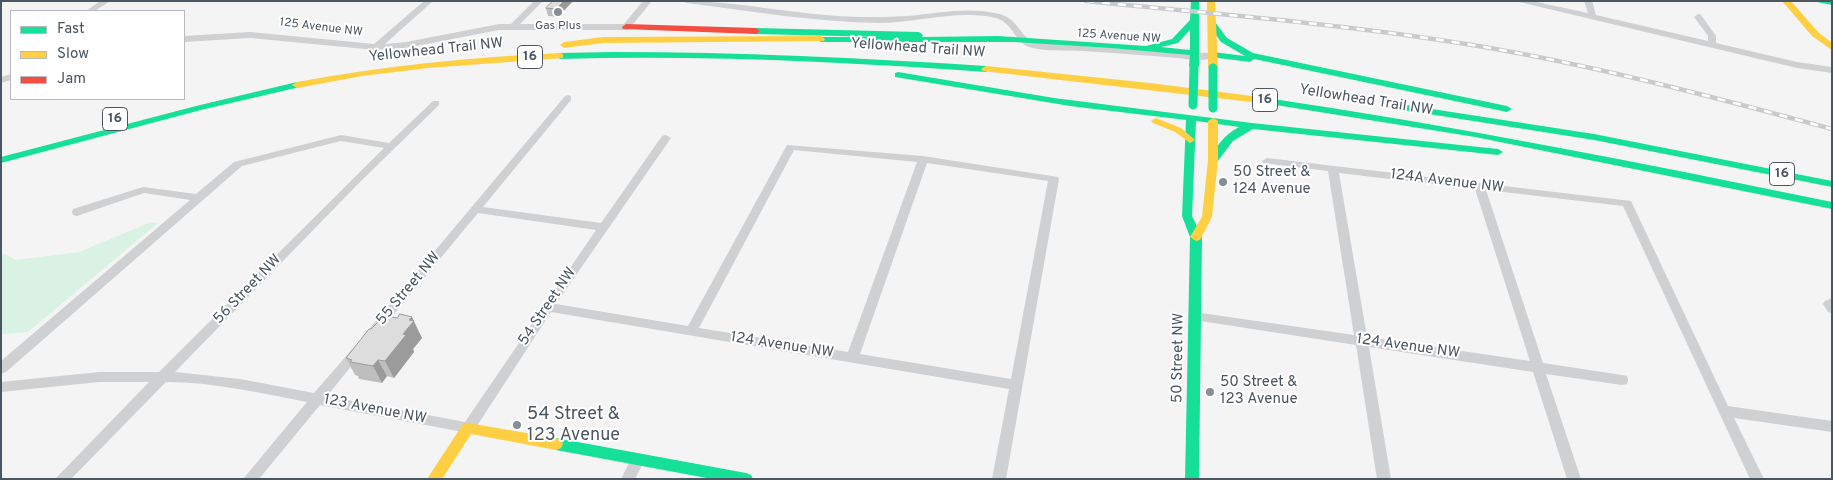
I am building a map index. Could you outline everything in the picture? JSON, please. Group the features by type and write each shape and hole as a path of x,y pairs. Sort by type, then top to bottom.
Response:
{"main road":[{"name":"50 Street NW","path":"1192,479 1196,238 1188,216 1195,1"},
{"name":"50 Street NW","path":"1196,238 1208,217 1213,160 1211,1"},
{"path":"1786,1 1810,28 1832,47"},
{"path":"1816,1 1832,3"},
{"path":"1148,48 1168,44 1182,38 1195,20"},
{"path":"1212,24 1224,40 1250,55 1518,111"},
{"path":"626,26 817,31 1019,40"},
{"path":"554,46 603,40 716,38 1019,40"},
{"name":"125 Avenue NW","path":"1019,40 1148,48 1194,60"},
{"name":"Yellowhead Trail NW","path":"1,149 229,89 405,57 478,50 554,46 713,46 818,49 1076,66"},
{"path":"694,56 917,78 1056,100 1252,126 1513,154 1610,167 1772,198 1830,206"},
{"name":"Yellowhead Trail NW","path":"1,160 269,90 402,68 509,57 694,56 947,65 1058,75 1242,97 1519,142 1830,206"},
{"path":"1194,60 1213,62 1259,60 1282,63"},
{"name":"16","path":"1114,70 1241,86"},
{"path":"1056,100 1159,122 1178,130 1190,140"},
{"name":"Yellowhead Trail NW","path":"1371,103 1594,137 1832,183"},
{"path":"1555,119 1832,183"},
{"path":"1213,160 1224,141 1232,133 1252,126"},
{"name":"123 Avenue NW","path":"468,428 746,479"},
{"name":"54 Street NW","path":"434,479 468,428"}],"street":[{"path":"92,10 106,1"},
{"path":"376,47 428,1"},
{"path":"515,26 539,1"},
{"path":"626,26 648,1"},
{"path":"686,1 863,20 896,20 986,14 1010,21 1019,40"},
{"path":"1519,1 1592,16 1797,65 1832,70"},
{"path":"1588,1 1592,8 1592,16"},
{"path":"1698,17 1712,36 1712,44"},
{"name":"125 Avenue NW","path":"185,39 233,35 264,35 376,47 499,33 515,26 626,26"},
{"name":"125 Avenue NW","path":"1019,40 1039,47 1115,50 1194,60"},
{"name":"55 Street NW","path":"250,479 568,98"},
{"name":"56 Street NW","path":"62,479 391,146 436,103"},
{"path":"1,369 238,164 341,138 391,146"},
{"name":"54 Street NW","path":"468,428 548,307 666,138"},
{"path":"691,331 791,148 923,159 1054,179 999,479"},
{"path":"852,358 923,159"},
{"name":"124A Avenue NW","path":"1266,161 1627,203 1724,411"},
{"path":"1333,169 1384,479"},
{"path":"1479,185 1574,479"},
{"path":"77,212 142,190 198,198"},
{"path":"476,209 603,227"},
{"path":"1832,302 1828,304 1832,309"},
{"name":"124 Avenue NW","path":"548,307 1016,385"},
{"name":"124 Avenue NW","path":"1194,316 1622,380"},
{"name":"123 Avenue NW","path":"1,387 99,377 164,376 223,381 468,428"},
{"path":"1724,411 1832,427"},
{"path":"1724,411 1757,479"},
{"path":"628,479 638,459"}],"green space":[{"path":"151,222 158,223 28,332 1,334 1,252 16,260 79,252"}],"building":[{"path":"553,1 564,1 556,9 546,8"},
{"path":"400,314 412,317 409,320 414,321 403,334 406,335 385,361 378,360 373,366 350,362 352,360 346,358 369,329 378,322 382,322 387,316 397,318"}],"railway":[{"path":"1086,1 1328,25 1472,45 1608,72 1832,129"}],"traffic: fast":[{"path":"1194,66 1195,1"},
{"path":"1816,1 1832,3"},
{"path":"1148,48 1175,41 1195,20"},
{"path":"1212,24 1224,40 1250,55 1507,109"},
{"path":"756,31 919,35"},
{"path":"821,39 1013,40"},
{"path":"998,39 1110,45 1194,53"},
{"path":"560,56 720,55 986,69"},
{"path":"1213,55 1250,59"},
{"path":"1193,105 1194,66"},
{"path":"1213,68 1213,108"},
{"path":"898,75 1070,103"},
{"path":"1,160 199,108 297,85"},
{"path":"1056,100 1252,126 1498,152"},
{"path":"1260,100 1475,134 1832,206"},
{"path":"1387,105 1594,137 1832,184"},
{"path":"1191,118 1187,216 1196,237 1192,479"},
{"path":"1213,160 1229,138 1239,131 1252,126"},
{"path":"556,444 746,479"}],"traffic: slow":[{"path":"1211,1 1213,68"},
{"path":"1786,1 1815,34 1832,47"},
{"path":"564,45 603,40 821,39"},
{"path":"297,85 428,65 560,56"},
{"path":"986,69 1150,86 1260,100"},
{"path":"1156,121 1178,130 1190,140"},
{"path":"1196,237 1207,217 1213,160 1213,121"},
{"path":"434,479 468,428 556,444"}],"traffic: jam":[{"path":"626,27 756,31"}],"place":[{"name":"Gas Plus","path":"558,12"},
{"name":"50 Street & 124 Avenue","path":"1223,182"},
{"name":"50 Street & 123 Avenue","path":"1210,392"},
{"name":"54 Street & 123 Avenue","path":"517,425"}]}
